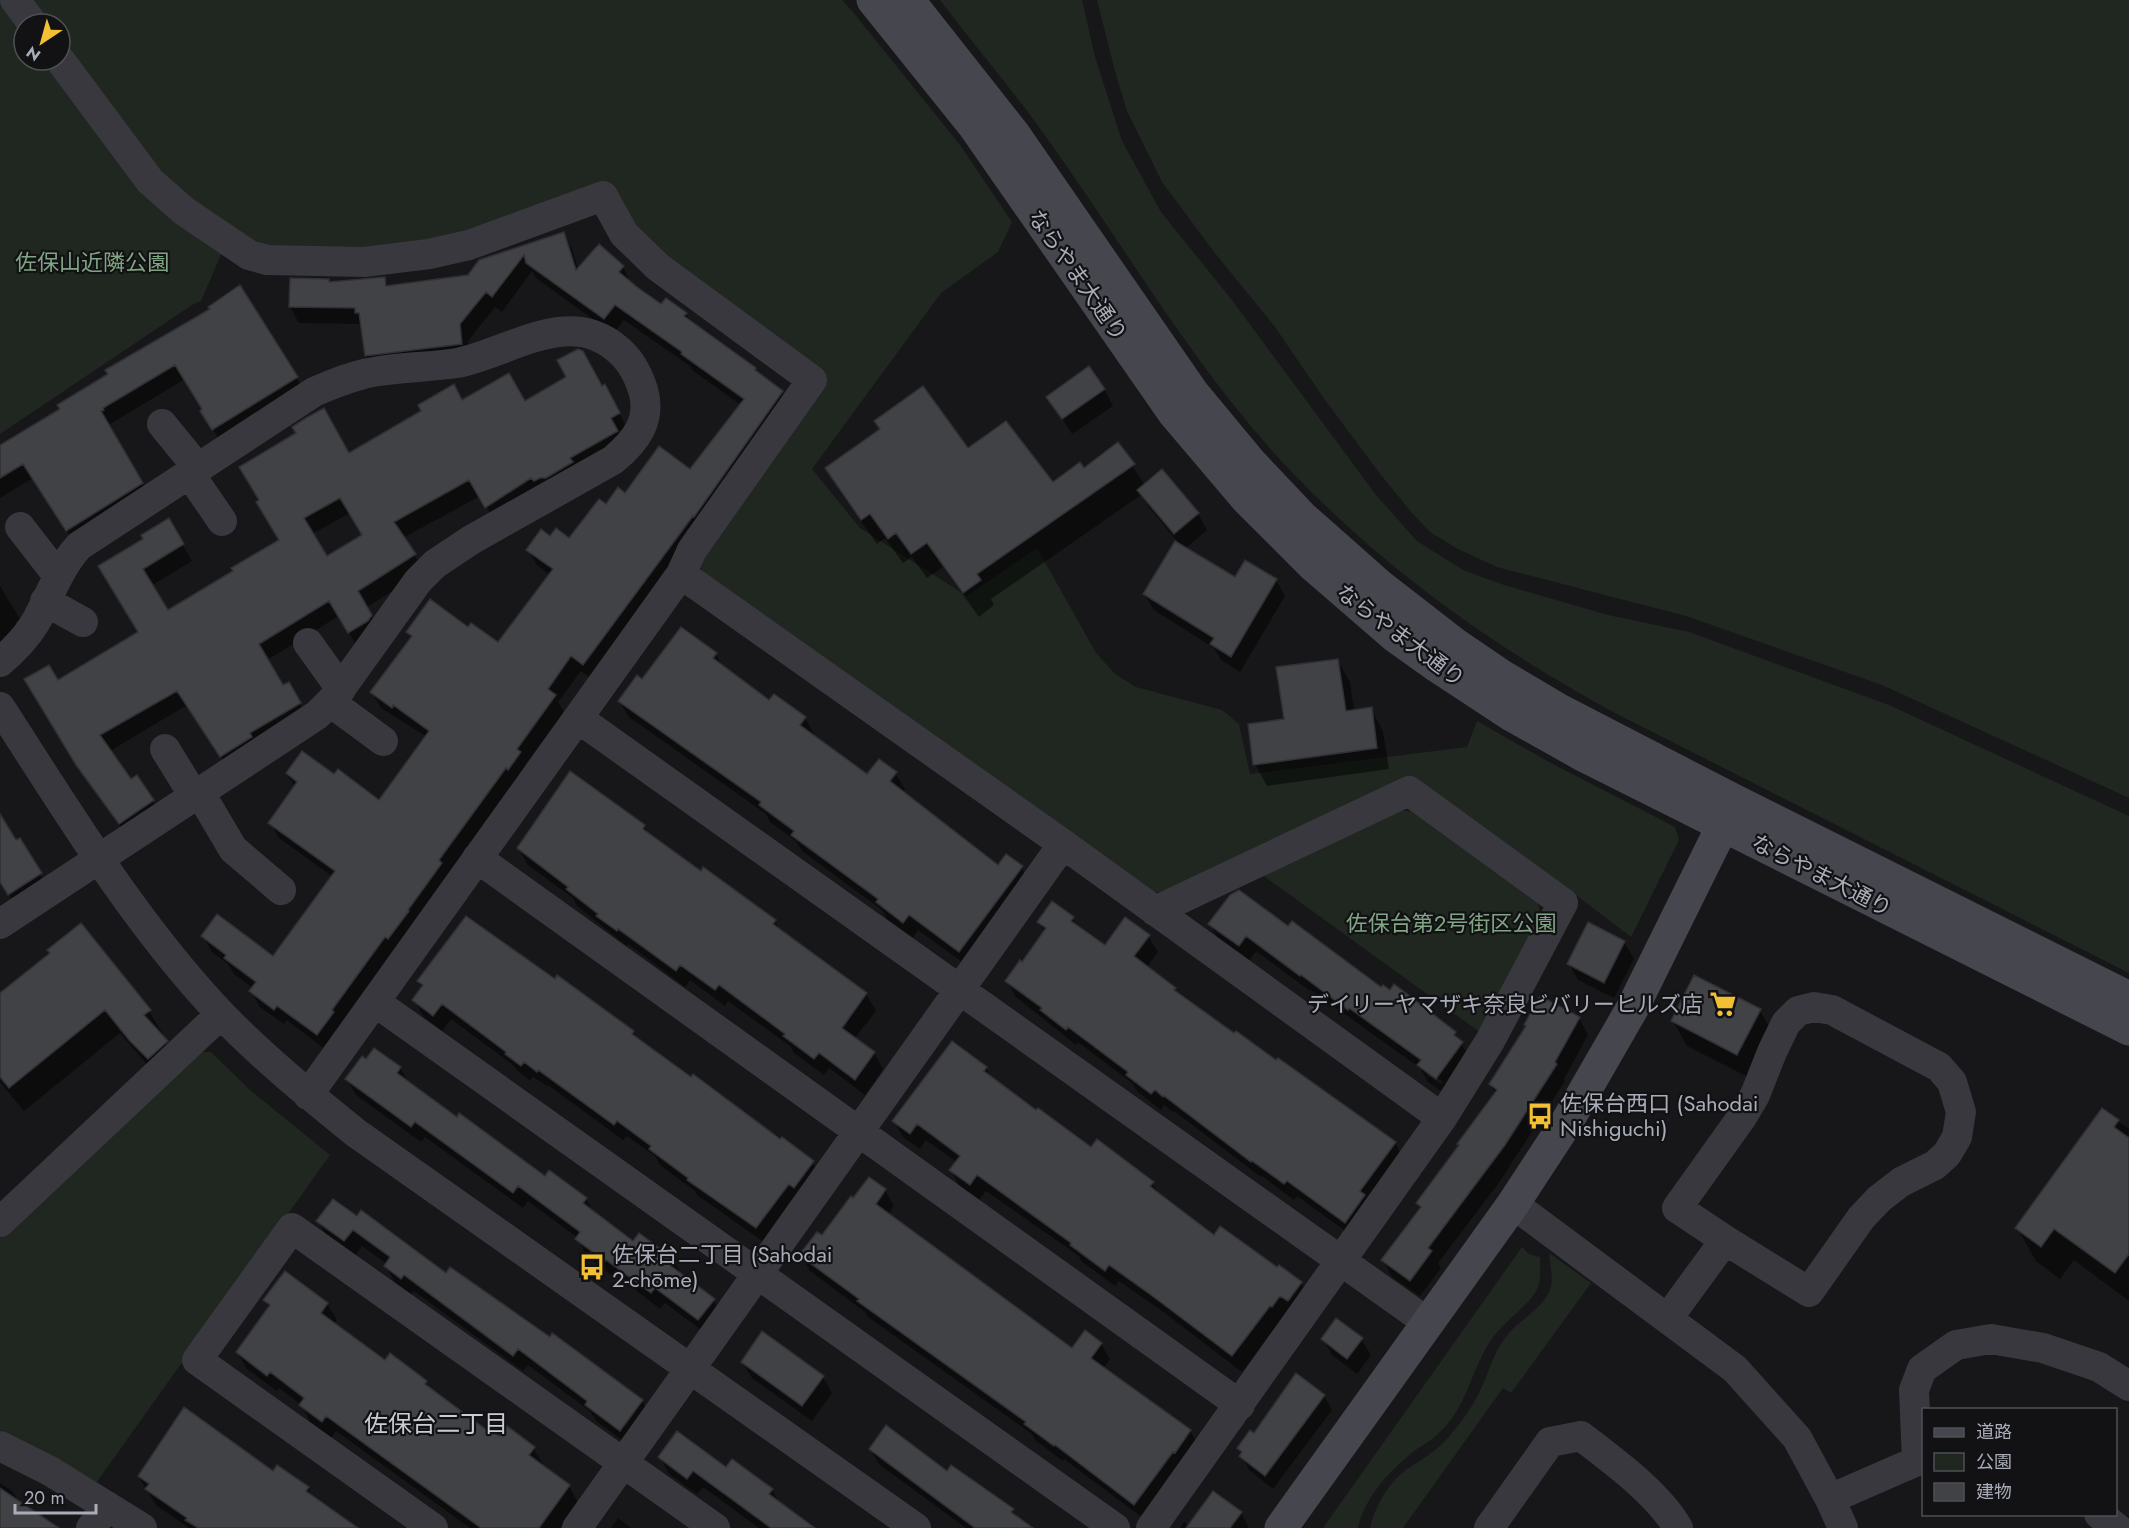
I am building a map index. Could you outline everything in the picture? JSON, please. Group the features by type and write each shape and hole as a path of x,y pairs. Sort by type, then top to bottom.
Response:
{"street":[{"name":"ならやま大通り","path":"873,0 975,127 1174,413 1247,499 1313,565 1395,636 1510,714 1583,755 1729,813 2129,998"},
{"name":"ならやま大通り","path":"908,0 1013,133 1192,392 1250,462 1302,517 1380,586 1456,645 1500,675 1729,813 2129,1029"},
{"path":"69,72 150,181 184,211 249,255 267,260 364,262 429,254 469,245 603,196 624,234 649,259 812,380 692,550 681,574 579,719 308,1095"},
{"path":"0,662 22,641 35,623 67,559 79,546 314,392 344,379 379,371 459,362 555,331 581,331 606,339 622,353 639,378 646,402 644,422 626,449 613,460 471,540 435,564 418,580 336,695 317,715 0,924"},
{"path":"162,424 193,470 222,521"},
{"path":"20,527 51,588 83,622"},
{"path":"681,574 1063,844 1442,1118"},
{"path":"308,643 336,695 383,741"},
{"path":"0,707 99,860 167,953 221,1014 308,1095 356,1133 916,1528"},
{"path":"579,719 1428,1322"},
{"path":"165,749 233,849 281,890"},
{"path":"1151,1528 1442,1118 1490,1041 1563,903 1409,790 1155,911"},
{"path":"1281,1528 1514,1204 1568,1120 1633,1007 1729,813"},
{"path":"577,1528 1063,844"},
{"path":"477,858 1240,1405"},
{"path":"375,1002 1115,1528"},
{"path":"1814,1007 1832,1010 1939,1067 1952,1082 1961,1112 1957,1137 1947,1154 1935,1165 1901,1182 1879,1199 1861,1218 1809,1292 1725,1240 1677,1208 1742,1117 1755,1095 1786,1023 1798,1011 1814,1007"},
{"path":"0,1222 221,1014"},
{"path":"1514,1204 1735,1369 1797,1438 1843,1528"},
{"path":"432,1528 197,1360 292,1228 715,1528"},
{"path":"1668,1318 1725,1240"},
{"path":"1830,1499 1920,1461 1914,1390 1922,1369 1956,1345 1991,1339 2043,1348 2098,1367 2129,1386"},
{"path":"1489,1528 1550,1442 1581,1437 1619,1466 1661,1505 1678,1528"},
{"path":"0,1446 50,1472 99,1517 142,1528"},
{"path":"2100,1516 2117,1528"}],"green space":[{"name":"佐保山近隣公園","path":"0,0 4,0 13,12 12,72 60,72 223,250 201,301 0,434"},
{"path":"28,0 842,0 960,145 1012,222 998,252 941,293 812,469 860,528 967,596 1037,548 1096,653 1115,674 1136,687 1222,710 1239,724 1250,774 1467,747 1477,721 1549,762 1675,827 1679,840 1631,937 1410,777 1166,893 1146,891 702,573 698,554 827,377 637,236 607,183 501,223 396,248 258,250 164,179 101,103 72,62 72,12 36,12"},
{"path":"940,0 1082,0 1095,57 1122,141 1161,212 1232,300 1376,495 1417,541 1463,570 1504,585 1608,615 1689,632 1889,705 2129,816 2129,973 1615,713 1525,661 1440,602 1399,570 1321,502 1251,427 1189,346 1044,134"},
{"path":"1097,0 2129,0 2129,798 1882,685 1686,616 1497,567 1458,549 1430,532 1381,475 1325,400 1275,327 1214,252 1162,182 1127,111"},
{"name":"佐保台第2号街区公園","path":"1397,810 1418,812 1537,897 1541,918 1481,1033 1261,874"},
{"path":"198,1052 211,1052 250,1090 330,1155 96,1483 0,1430 0,1238"},
{"path":"1522,1247 1529,1254 1540,1257 1539,1285 1531,1299 1491,1340 1457,1411 1437,1435 1414,1451 1380,1485 1366,1505 1358,1528 1323,1528"},
{"path":"1549,1253 1591,1283 1511,1393 1503,1388 1403,1528 1370,1528 1375,1512 1388,1489 1399,1475 1437,1449 1452,1434 1476,1398 1504,1339 1546,1297 1552,1281"}],"building":[{"path":"564,232 576,270 599,244 624,266 619,272 637,287 661,304 666,298 687,313 684,316 756,368 755,370 783,391 694,517 583,665 571,656 548,689 556,695 517,749 521,752 508,770 506,768 439,860 442,863 409,911 388,939 385,937 332,1010 334,1012 317,1035 277,1006 274,1010 249,991 256,982 224,958 226,955 201,936 217,914 273,956 335,871 268,823 297,782 286,773 302,751 334,774 338,769 379,800 429,731 393,705 392,708 370,692 412,636 406,632 430,599 468,627 471,623 498,642 553,569 526,550 541,529 550,536 556,528 569,538 599,499 606,504 618,487 625,493 659,446 690,469 744,399 615,305 604,319 526,263 524,255 492,297 486,292 460,324 462,344 365,356 359,313 355,313 355,308 289,307 290,278 329,279 329,282 385,277 386,286 468,275 479,260"},
{"path":"240,285 298,377 212,430 175,365 103,408 104,410 101,411 143,483 66,531 23,464 0,478 0,445 60,409 57,405 108,374 105,370 210,309 208,307"},
{"path":"578,349 583,351 602,386 605,384 620,413 611,418 618,431 570,458 573,462 546,478 534,481 531,478 485,508 469,480 394,522 416,554 358,591 372,615 368,621 348,633 329,601 259,644 283,685 289,682 301,703 250,733 252,737 220,757 177,691 100,735 131,779 137,775 154,800 119,824 76,765 24,679 49,665 58,680 138,632 98,566 143,539 141,535 169,518 184,544 143,569 168,610 233,571 231,568 279,540 256,502 259,500 239,467 296,433 292,427 306,418 324,408 349,453 421,411 418,405 454,384 462,400 509,373 525,401 566,377 557,360","holes":["340,498 362,535 327,556 304,518"]},
{"path":"1089,366 1105,389 1062,419 1046,397"},
{"path":"923,386 968,448 1006,421 1053,482 1080,462 1084,468 1118,442 1135,464 977,574 981,580 963,593 927,543 911,554 896,533 888,539 870,514 861,520 825,468 880,429 874,421"},
{"path":"1162,469 1199,513 1174,534 1137,490"},
{"path":"1175,541 1235,577 1245,560 1277,579 1231,657 1210,644 1214,638 1143,594"},
{"path":"681,627 717,653 713,658 769,700 774,694 806,717 800,725 867,774 879,759 897,772 890,781 998,865 1006,854 1023,866 959,952 909,915 903,923 876,902 878,899 791,835 794,831 759,805 761,802 618,701 637,675 642,679"},
{"path":"1338,659 1346,711 1372,707 1377,748 1253,765 1248,724 1284,719 1276,667"},
{"path":"570,771 645,825 643,829 701,871 703,867 776,920 773,924 867,993 842,1028 875,1052 855,1080 819,1053 814,1059 783,1036 785,1034 719,985 715,990 680,965 676,971 618,929 617,931 596,916 598,914 566,889 568,887 517,848"},
{"path":"0,814 16,840 20,838 42,873 8,895 0,882"},
{"path":"1239,890 1288,926 1292,921 1381,987 1383,985 1390,990 1394,984 1456,1032 1454,1035 1463,1042 1436,1079 1417,1065 1421,1060 1246,936 1239,946 1208,924 1230,895"},
{"path":"1052,901 1074,917 1071,921 1105,945 1125,917 1150,935 1134,956 1176,988 1174,990 1234,1033 1236,1031 1276,1060 1278,1058 1396,1142 1360,1191 1365,1195 1345,1223 1287,1181 1284,1184 1251,1162 1155,1090 1151,1094 1126,1075 1128,1072 1068,1027 1066,1030 1040,1010 1042,1008 1005,981 1020,960 1022,962 1046,928 1037,922"},
{"path":"466,916 555,979 557,975 634,1031 632,1034 691,1077 693,1074 780,1139 782,1137 814,1161 794,1188 789,1184 756,1228 687,1180 688,1178 649,1149 651,1146 617,1121 614,1125 538,1070 537,1072 524,1062 521,1066 442,1004 433,1016 412,1000 423,985 417,981"},
{"path":"1588,922 1625,941 1604,983 1567,964"},
{"path":"81,923 151,1010 144,1015 168,1041 148,1059 105,1010 9,1088 0,1077 0,993 50,953 47,950"},
{"path":"1694,975 1761,1009 1737,1055 1671,1021"},
{"path":"1540,996 1580,1017 1555,1062 1557,1064 1505,1145 1428,1248 1432,1251 1410,1281 1381,1260 1421,1207 1416,1203 1497,1090 1489,1084 1526,1026 1524,1025"},
{"path":"952,1041 987,1067 984,1071 1036,1110 1038,1108 1091,1147 1097,1139 1154,1182 1150,1186 1214,1235 1220,1226 1302,1282 1288,1301 1280,1296 1272,1307 1270,1306 1232,1356 1109,1265 1105,1271 1070,1245 1071,1243 977,1175 970,1185 949,1170 960,1156 917,1124 910,1134 892,1121"},
{"path":"374,1048 401,1067 397,1073 457,1117 459,1113 545,1176 549,1170 587,1198 583,1203 633,1241 639,1233 675,1260 671,1266 715,1299 698,1320 655,1288 651,1293 575,1239 580,1232 518,1186 513,1193 415,1122 411,1127 345,1079 362,1056 366,1059"},
{"path":"2102,1108 2119,1120 2114,1127 2129,1138 2129,1254 2115,1273 2054,1229 2041,1247 2015,1228"},
{"path":"869,1177 886,1189 876,1204 1072,1348 1085,1330 1102,1343 1091,1358 1191,1430 1134,1505 1024,1424 1026,1422 857,1301 859,1299 799,1255 817,1232 822,1235 851,1196 853,1198"},
{"path":"333,1199 357,1216 361,1210 446,1273 450,1267 550,1337 552,1333 643,1400 620,1431 585,1405 587,1401 518,1349 513,1356 404,1275 401,1279 384,1266 390,1257 353,1230 344,1241 316,1221"},
{"path":"285,1271 328,1303 321,1313 385,1360 390,1353 427,1381 425,1384 488,1431 490,1429 499,1436 507,1426 535,1447 529,1455 570,1485 539,1528 481,1528 326,1416 322,1422 299,1405 304,1398 270,1372 267,1376 236,1352 270,1305 263,1300"},
{"path":"1336,1318 1363,1338 1347,1359 1321,1339"},
{"path":"762,1331 824,1376 802,1406 741,1362"},
{"path":"1296,1373 1325,1395 1265,1476 1239,1456 1242,1452 1237,1448 1250,1430 1254,1433"},
{"path":"184,1407 273,1471 277,1465 309,1487 306,1491 358,1528 198,1528 185,1520 187,1518 145,1489 149,1484 138,1476"},
{"path":"886,1425 947,1471 951,1465 1014,1509 1011,1512 1033,1528 975,1528 869,1449"},
{"path":"677,1431 726,1467 732,1459 773,1489 769,1494 815,1528 771,1528 693,1471 687,1479 658,1457"},
{"path":"0,1488 59,1528 0,1528"},
{"path":"1213,1491 1242,1512 1230,1528 1186,1528"}],"place":[{"name":"デイリーヤマザキ奈良ビバリーヒルズ店","path":"1723,1004"},
{"name":"佐保台西口 (Sahodai Nishiguchi)","path":"1540,1116"},
{"name":"佐保台二丁目 (Sahodai 2-chōme)","path":"592,1267"}],"district":[{"name":"佐保台二丁目","path":"436,1424"}]}
